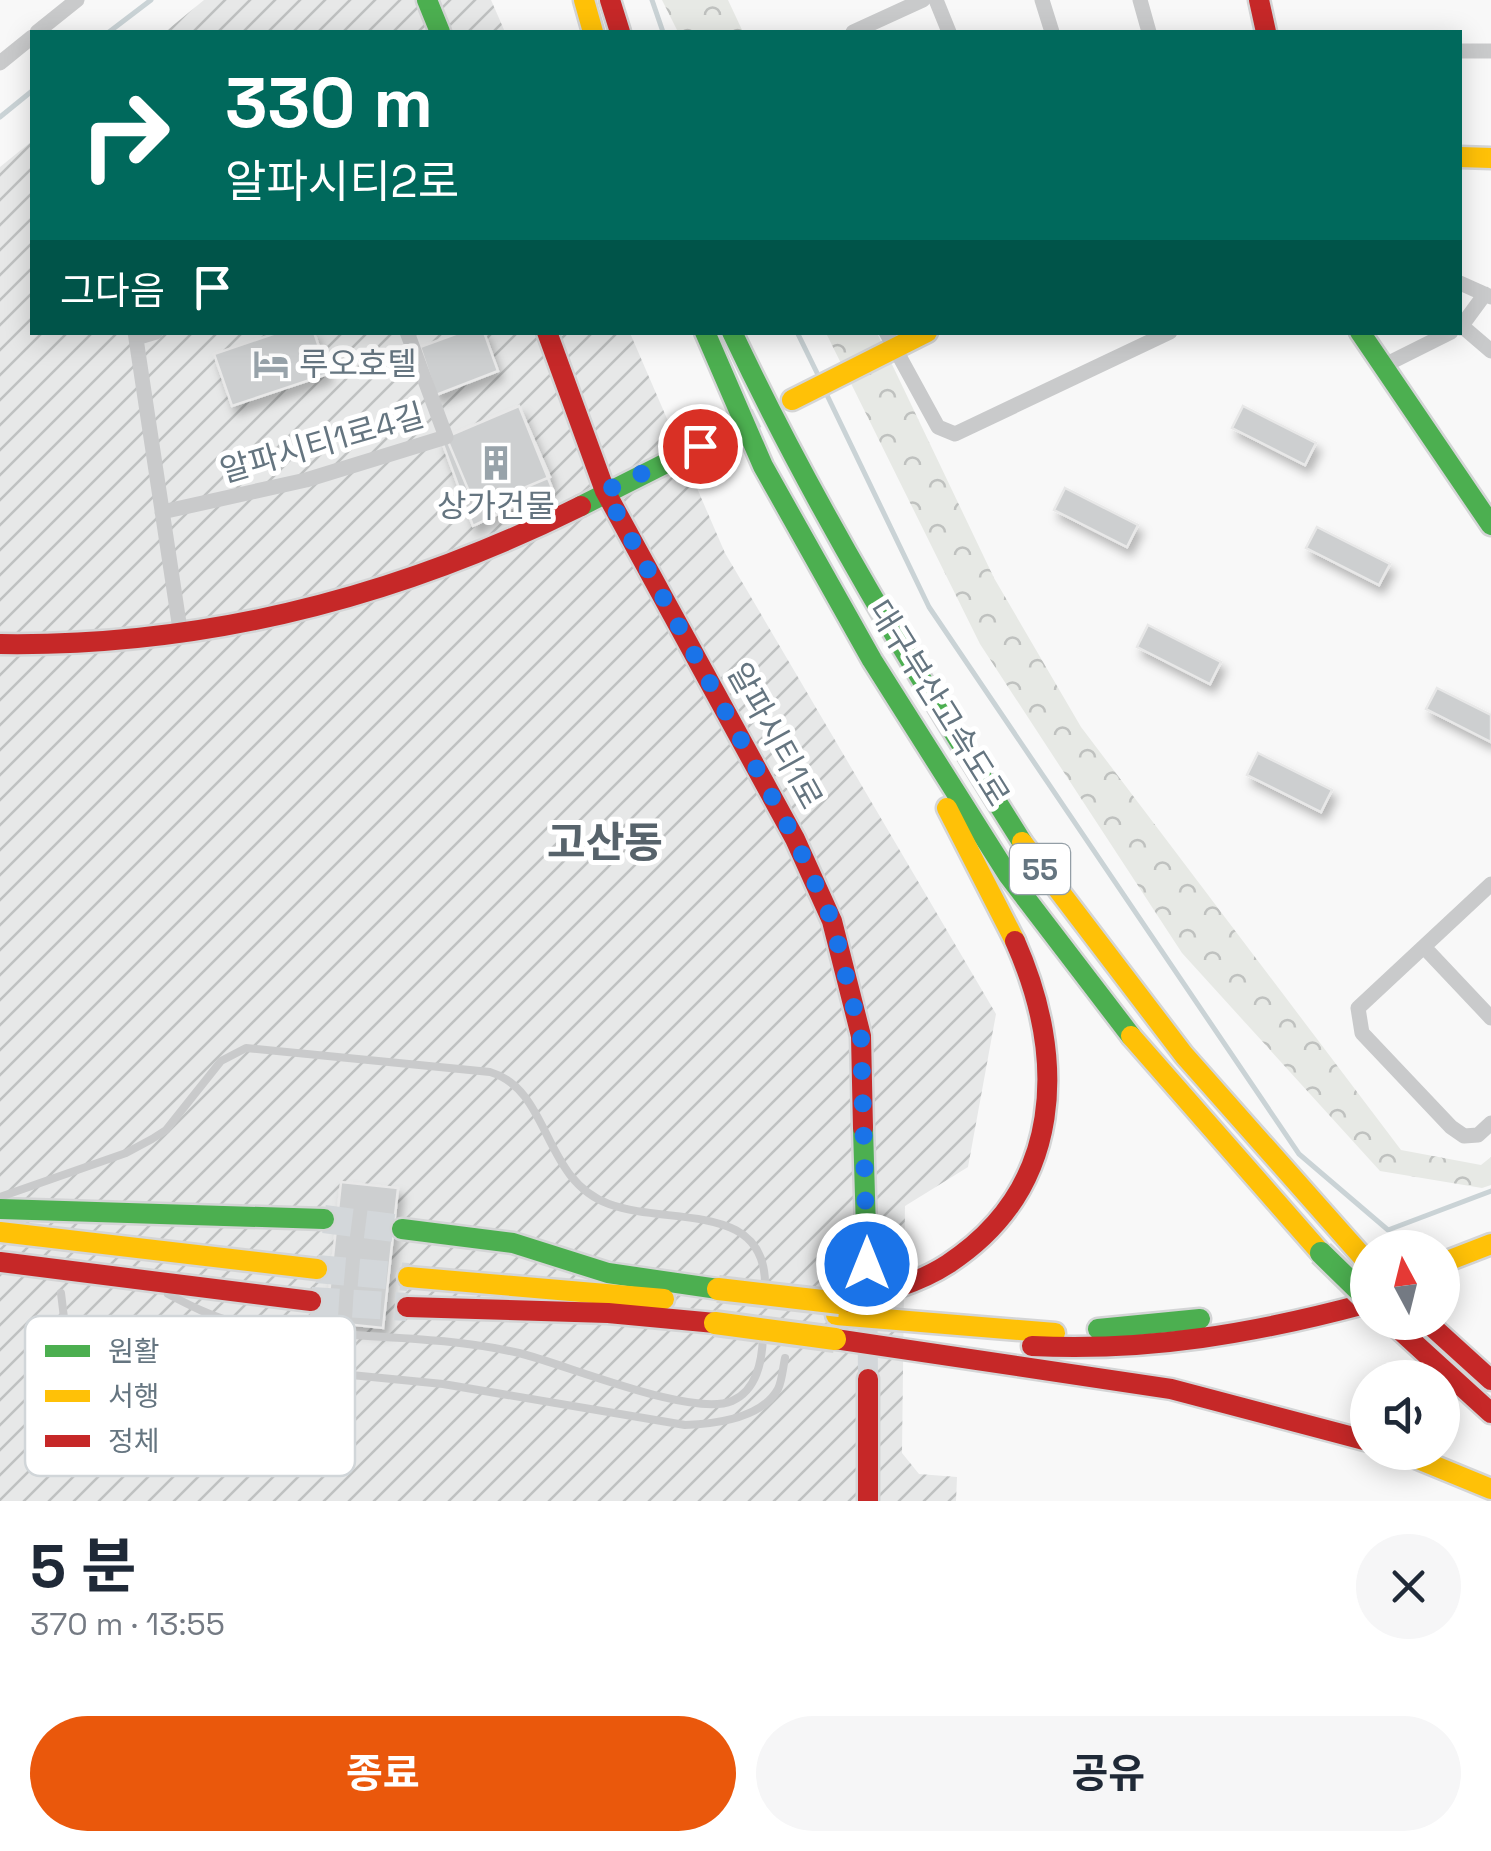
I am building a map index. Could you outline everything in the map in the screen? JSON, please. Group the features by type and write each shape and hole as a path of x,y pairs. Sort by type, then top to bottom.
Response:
{"main road":[{"path":"428,0 439,30"},
{"path":"584,0 592,30"},
{"path":"1258,0 1266,30"},
{"path":"1462,157 1491,158"},
{"name":"알파시티1로","path":"548,335 605,491 795,839 832,920 861,1036 867,1264"},
{"name":"대구부산고속도로","path":"706,335 763,466 872,660 1008,876 1161,1076 1350,1282"},
{"name":"대구부산고속도로","path":"733,335 790,456 882,619 1036,864 1184,1055 1350,1246"},
{"path":"1362,335 1491,525"},
{"path":"792,400 890,341"},
{"path":"0,644 74,647 181,636 352,598 482,552 700,446"},
{"path":"837,1322 879,1296 926,1280 971,1250 1019,1193 1048,1120 1046,1048 1028,974 872,660"},
{"path":"0,1209 324,1218"},
{"path":"402,1228 513,1244 716,1305 837,1322 1190,1390 1350,1436"},
{"path":"0,1232 317,1270"},
{"path":"1460,1256 1491,1244"},
{"path":"1460,1272 1491,1261"},
{"path":"0,1262 146,1284 311,1301"},
{"path":"408,1277 716,1305 1060,1349 1205,1337 1319,1317 1350,1307"},
{"path":"837,1322 1057,1333 1260,1312 1350,1290"},
{"path":"408,1308 608,1313 716,1305"},
{"path":"1408,1340 1491,1413"},
{"path":"1447,1340 1487,1375"},
{"path":"868,1380 868,1501"},
{"path":"1445,1470 1491,1489"}],"street":[{"path":"40,30 77,0"},
{"path":"857,30 923,0"},
{"path":"936,0 949,30"},
{"path":"1042,0 1051,30"},
{"path":"1140,0 1148,30"},
{"path":"0,63 30,38"},
{"path":"1462,50 1491,51"},
{"path":"1462,284 1488,296 1462,325"},
{"path":"1462,332 1491,351"},
{"name":"알파시티1로4길","path":"162,512 306,480 446,436 408,335"},
{"path":"890,341 938,427 954,434 1164,335"},
{"path":"1381,367 1446,335"},
{"path":"135,336 181,636"},
{"path":"1491,884 1358,1008 1362,1034 1464,1136 1478,1135 1491,1123"},
{"path":"1424,947 1491,1018"}],"lane":[{"path":"0,1197 126,1153 152,1139 166,1130 220,1061 246,1048 490,1072 509,1077 522,1088 563,1168 607,1204 740,1229 755,1241 765,1275 762,1362 751,1384 732,1402 698,1406 484,1346 355,1334"},
{"path":"146,1284 220,1316"},
{"path":"61,1293 64,1316"},
{"path":"355,1375 443,1384 685,1426 720,1424 760,1406 778,1390 785,1358"}],"shaded area":[{"path":"204,0 491,0 504,30 167,30"},
{"path":"30,143 30,335 631,335 725,553 996,1014 968,1167 905,1206 902,1453 919,1474 957,1477 956,1501 0,1501 0,167"}],"green space":[{"path":"662,0 728,0 742,30 677,30"},
{"path":"827,335 878,335 994,578 1081,727 1401,1150 1481,1165 1491,1157 1491,1185 1482,1188 1380,1171 1182,953 980,644"}],"building":[{"name":"루오호텔","path":"270,335 315,335 328,374 232,406 214,354"},
{"path":"453,335 485,335 498,371 436,395 420,347"},
{"name":"상가건물","path":"519,406 552,488 473,526 441,439"},
{"name":"상가건물","path":"519,406 550,477 476,508 446,437"},
{"path":"1243,406 1316,443 1305,465 1232,428"},
{"path":"1065,488 1138,525 1127,547 1054,510"},
{"path":"1317,527 1390,564 1379,585 1306,548"},
{"path":"1148,625 1221,662 1210,684 1137,647"},
{"path":"1437,688 1491,715 1491,742 1426,709"},
{"path":"1258,753 1332,790 1321,812 1247,775"},
{"path":"341,1182 398,1188 383,1328 355,1325 355,1316 327,1316"}],"waterway":[{"path":"112,30 151,0"},
{"path":"652,0 662,30"},
{"path":"0,117 30,93"},
{"path":"798,335 821,381"},
{"path":"825,391 929,607 1299,1154 1388,1230 1491,1191"}],"tunnel":[{"path":"700,446 757,418"},
{"path":"324,1219 402,1229"},
{"path":"867,1264 868,1379"},
{"path":"317,1269 408,1277"},
{"path":"311,1301 407,1307"}],"traffic: fast":[{"path":"427,0 439,30"},
{"path":"706,335 763,466 872,660 1008,875 1131,1036"},
{"path":"733,335 869,591 1022,842"},
{"path":"1362,335 1491,525"},
{"path":"581,506 700,446"},
{"path":"863,1128 867,1264"},
{"path":"0,1209 324,1219"},
{"path":"402,1229 513,1243 608,1273 718,1289"},
{"path":"1321,1253 1350,1281"},
{"path":"1098,1329 1200,1319"}],"traffic: slow":[{"path":"584,0 592,30"},
{"path":"1462,157 1491,158"},
{"path":"792,400 921,335"},
{"path":"947,808 1015,941"},
{"path":"1022,842 1184,1055 1350,1243"},
{"path":"1131,1036 1321,1253"},
{"path":"0,1232 317,1269"},
{"path":"1460,1256 1491,1244"},
{"path":"408,1277 664,1299"},
{"path":"718,1289 840,1303"},
{"path":"836,1315 1055,1333"},
{"path":"715,1323 835,1339"},
{"path":"1445,1470 1491,1489"}],"traffic: jam":[{"path":"610,0 619,30"},
{"path":"1259,0 1266,30"},
{"path":"548,335 605,491 795,839 832,921 861,1036 863,1128"},
{"path":"0,644 152,636 226,626 299,610 442,566 581,506"},
{"path":"840,1303 910,1283 948,1264 986,1233 1015,1198 1034,1159 1045,1118 1047,1075 1043,1030 1032,985 1015,941"},
{"path":"0,1262 311,1301"},
{"path":"407,1307 608,1313 715,1323"},
{"path":"1032,1346 1117,1346 1202,1338 1350,1307"},
{"path":"835,1339 1171,1389 1350,1436"},
{"path":"1411,1340 1491,1413"},
{"path":"1447,1340 1491,1380"},
{"path":"868,1379 868,1501"}],"place":[{"name":"루오호텔","path":"271,364"},
{"name":"상가건물","path":"496,463"}],"district":[{"name":"고산동","path":"605,842"}],"route":[{"path":"700,446 605,491 627,538 795,839 832,920 861,1036 867,1264"}]}
